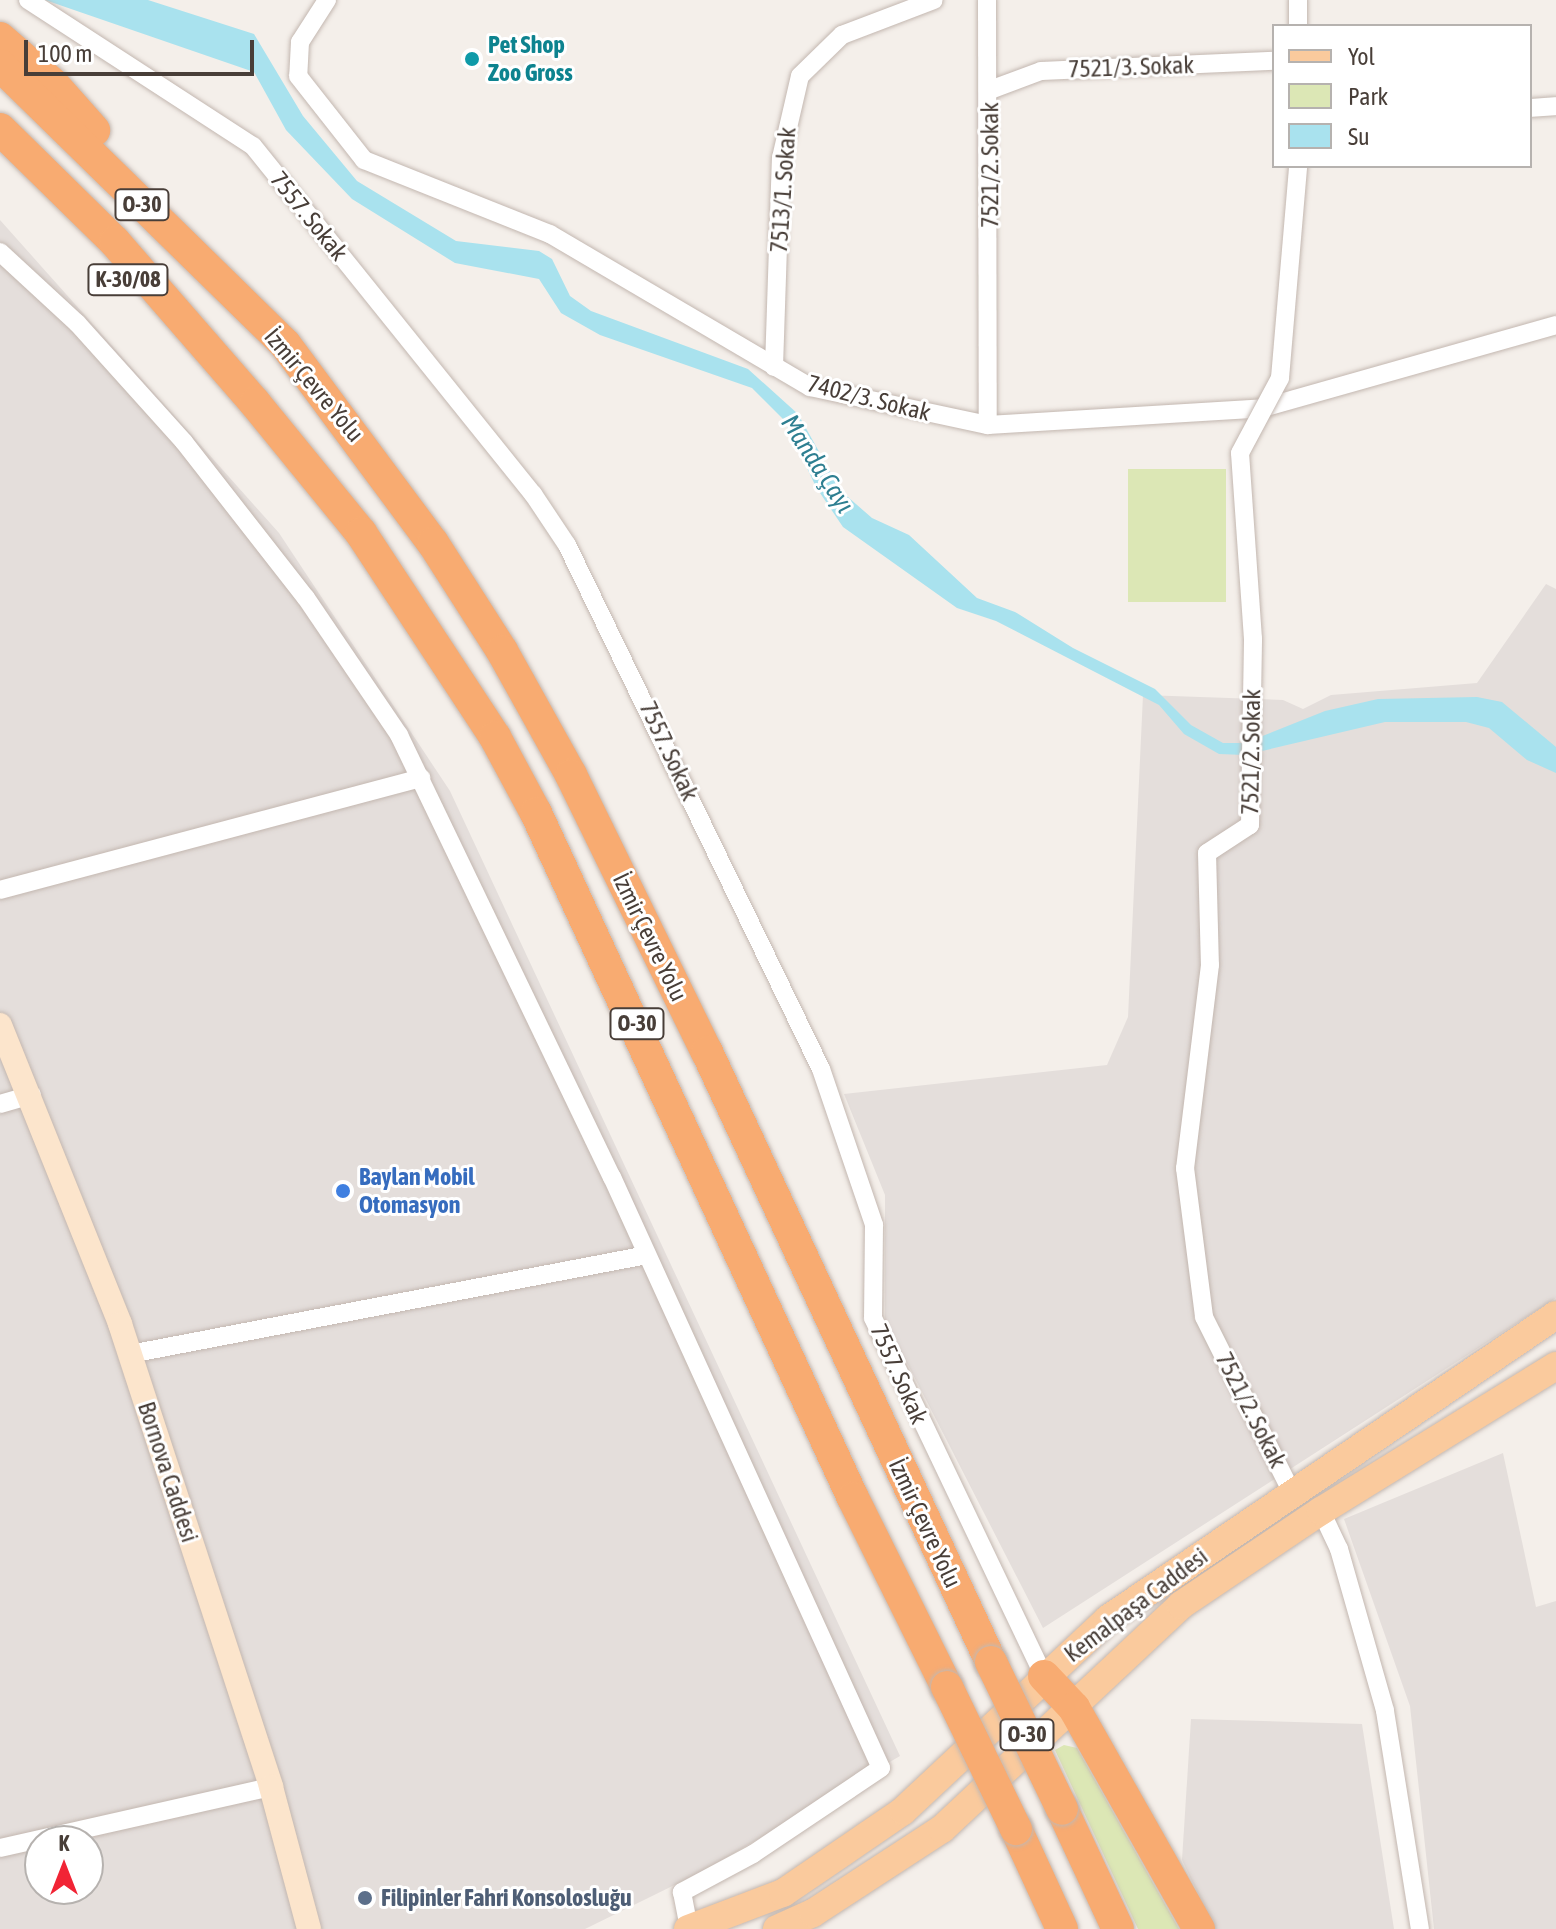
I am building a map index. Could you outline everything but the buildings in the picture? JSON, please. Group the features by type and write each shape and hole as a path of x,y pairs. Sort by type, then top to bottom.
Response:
{"highway":[{"path":"0,38 53,84 285,344"},
{"name":"İzmir Çevre Yolu","path":"0,65 285,344 433,543 571,775 707,1052 1118,1929"},
{"name":"İzmir Çevre Yolu","path":"0,129 115,242 255,403 361,533 450,666 536,813 853,1498 1062,1929"},
{"name":"K-30/08","path":"0,160 255,403"},
{"path":"1044,1676 1074,1708 1199,1929"}],"main road":[{"name":"Bornova Caddesi","path":"0,1025 32,1095 130,1354 271,1787 309,1929"},
{"name":"Kemalpaşa Caddesi","path":"688,1929 783,1893 903,1811 1108,1619 1556,1315"},
{"name":"Kemalpaşa Caddesi","path":"777,1929 813,1913 942,1829 1181,1605 1321,1511 1556,1366"}],"street":[{"name":"7557. Sokak","path":"28,0 253,146 533,494 567,545 821,1069 874,1225 873,1318 1044,1676"},
{"name":"7402/3. Sokak","path":"327,0 300,42 298,76 364,160 550,234 810,387 988,425 1263,408 1556,325"},
{"name":"7513/1. Sokak","path":"774,367 781,158 800,76 842,35 934,0"},
{"name":"7521/2. Sokak","path":"987,0 990,90 988,425"},
{"path":"1298,0 1298,24"},
{"name":"7521/3. Sokak","path":"990,90 1041,71 1272,61"},
{"path":"1532,108 1556,106"},
{"name":"7521/2. Sokak","path":"1292,1493 1204,1317 1185,1168 1210,965 1207,853 1250,825 1253,639 1240,453 1280,378 1298,168"},
{"path":"0,252 77,323 253,527 399,735 647,1255 881,1768 753,1854 682,1892 688,1929"},
{"path":"0,890 421,778"},
{"path":"0,1104 32,1095"},
{"path":"130,1354 647,1255"},
{"path":"1321,1511 1339,1549 1385,1711 1420,1929"},
{"path":"0,1848 271,1787"}],"shaded area":[{"path":"0,220 279,533 450,791 900,1756 705,1870 585,1929 0,1929"},
{"path":"1546,584 1556,589 1556,1298 1043,1628 885,1320 885,1195 844,1094 1107,1065 1128,1017 1143,695 1283,700 1303,709 1331,695 1477,683"},
{"path":"1503,1453 1536,1607 1556,1601 1556,1929 1434,1929 1410,1706 1344,1519"},
{"path":"1191,1719 1362,1724 1394,1929 1215,1929 1182,1860"}],"green space":[{"path":"1128,469 1226,469 1226,602 1128,602"},
{"path":"1064,1745 1077,1748 1179,1929 1138,1929 1055,1750"}],"water":[{"name":"Manda Çayı","path":"45,0 148,0 254,34 303,116 357,181 456,241 539,251 552,259 570,296 591,311 748,369 798,414 841,491 872,518 909,535 977,598 1015,612 1073,648 1155,689 1191,725 1223,743 1245,743 1325,711 1378,699 1477,697 1502,702 1556,747 1556,773 1527,760 1489,728 1466,722 1385,722 1245,755 1219,754 1184,734 1159,705 996,621 957,608 843,527 816,487 784,420 752,388 600,335 561,313 539,279 455,263 352,199 286,130 254,72"}],"place":[{"name":"Pet Shop Zoo Gross","path":"472,59"},
{"name":"Baylan Mobil Otomasyon","path":"343,1191"},
{"name":"Filipinler Fahri Konsolosluğu","path":"365,1898"}]}
